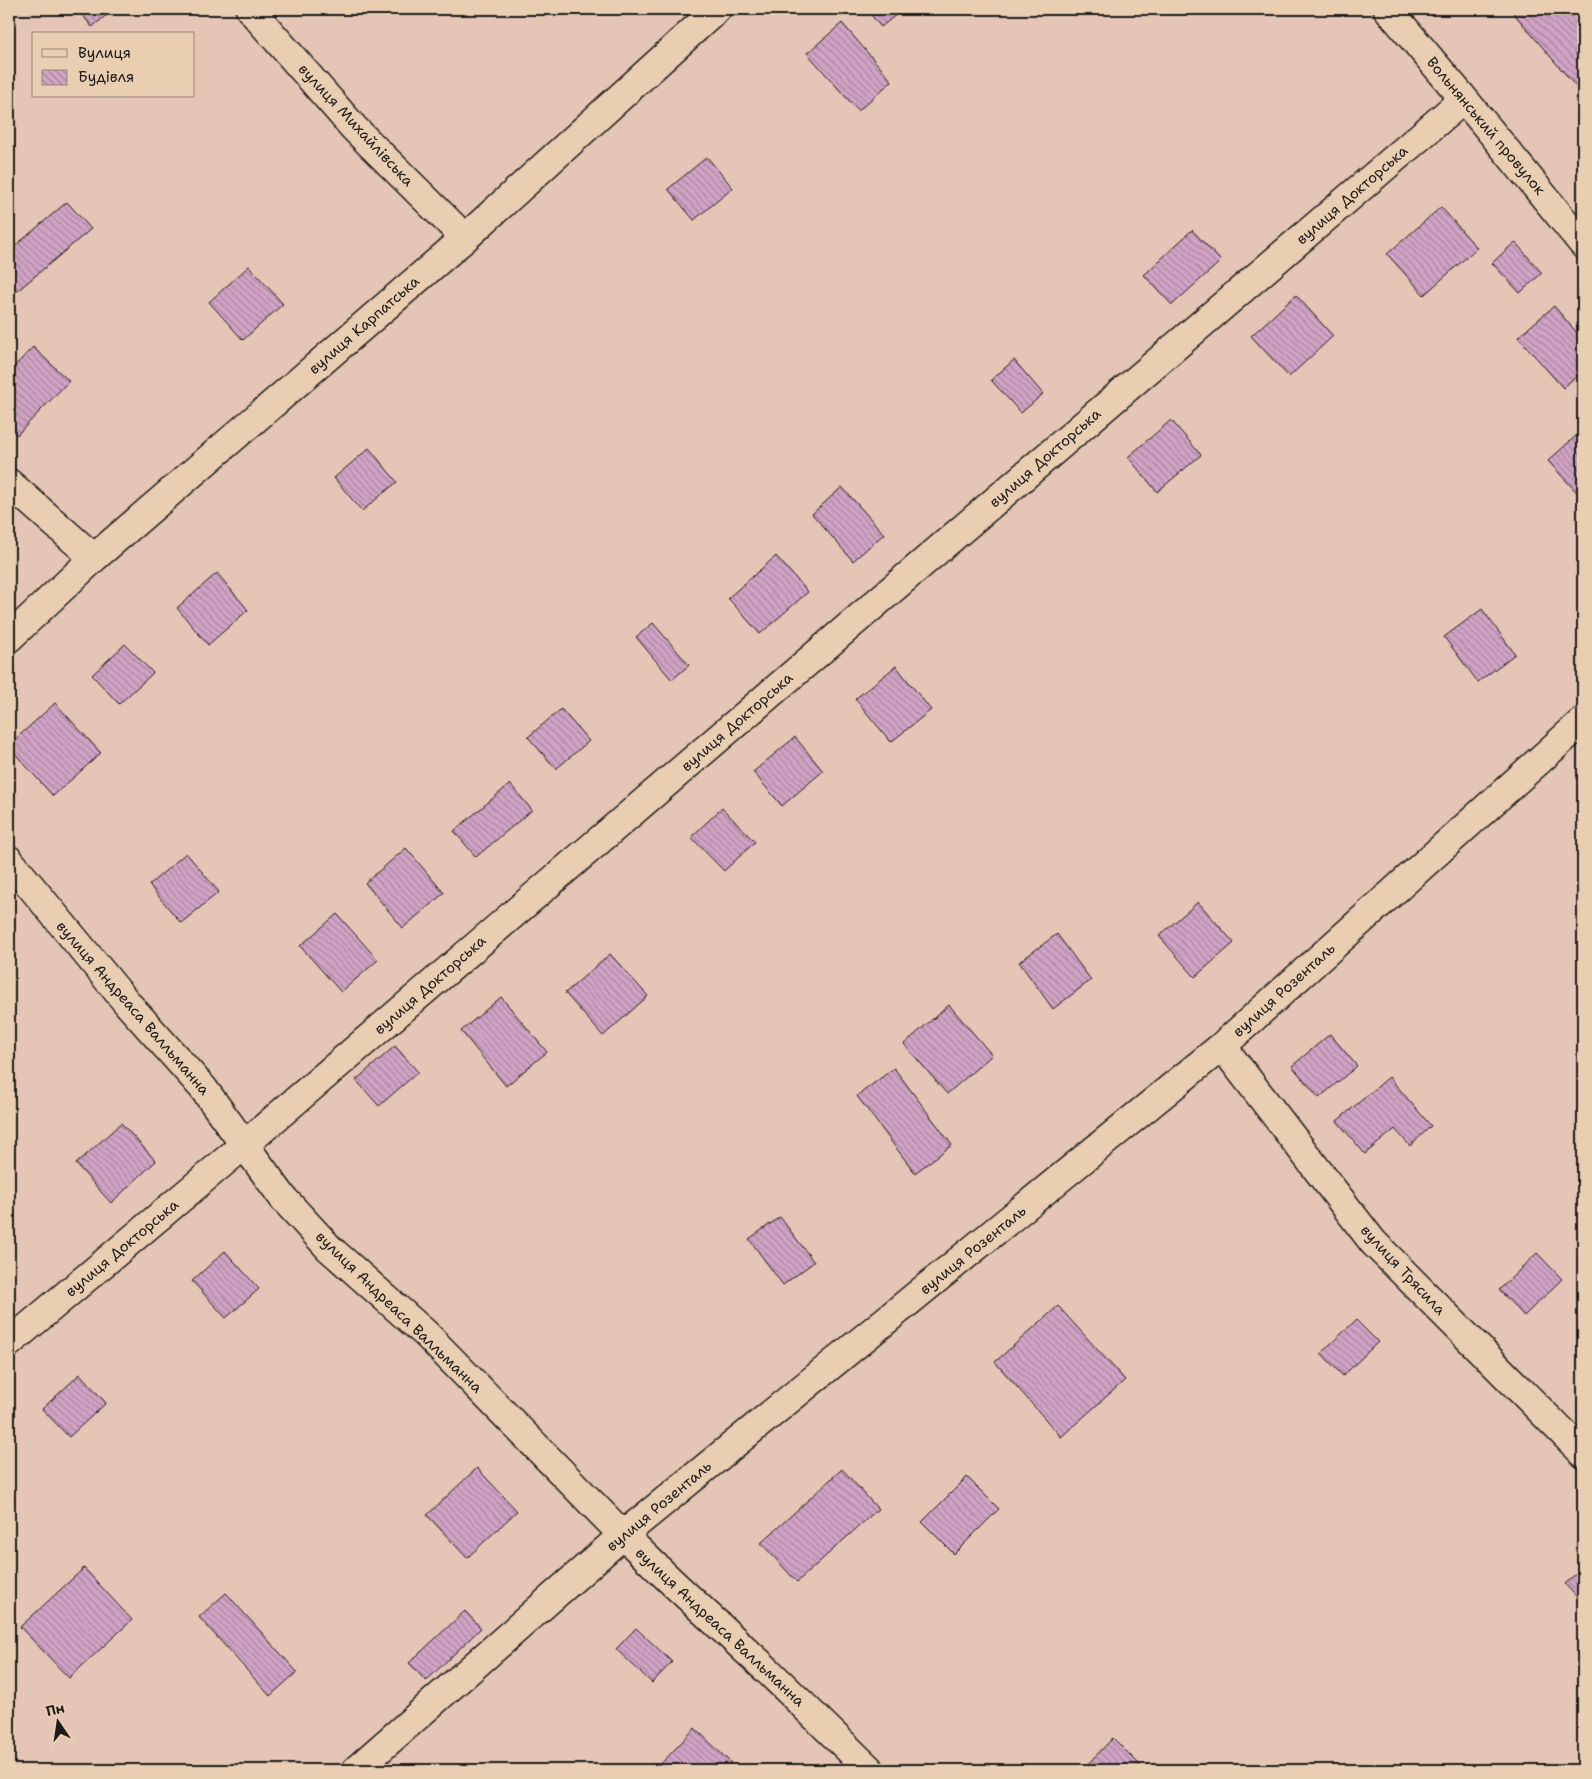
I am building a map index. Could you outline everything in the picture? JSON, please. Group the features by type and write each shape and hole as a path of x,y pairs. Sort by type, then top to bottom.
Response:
{"street":[{"name":"вулиця Михайлівська","path":"250,9 354,128 465,238"},
{"name":"вулиця Карпатська","path":"9,638 94,558 465,238 717,9"},
{"name":"Вольнянський провулок","path":"1388,9 1583,244"},
{"name":"вулиця Докторська","path":"9,1343 1464,99"},
{"path":"9,483 94,558"},
{"name":"вулиця Розенталь","path":"356,1770 623,1535 1222,1046 1583,721"},
{"name":"вулиця Андреаса Валльманна","path":"9,860 128,1004 203,1088 284,1199 329,1248 426,1334 623,1535 870,1770"},
{"name":"вулиця Трясила","path":"1222,1046 1373,1242 1583,1453"}],"building":[{"path":"78,9 114,9 92,27"},
{"path":"866,9 903,9 881,27"},
{"path":"1510,9 1583,9 1583,95"},
{"path":"842,23 892,81 858,111 807,53"},
{"path":"707,157 733,188 694,220 668,189"},
{"path":"67,202 91,229 16,292 9,283 9,251"},
{"path":"1441,207 1477,248 1424,295 1387,254"},
{"path":"1192,230 1221,261 1172,305 1144,275"},
{"path":"1515,242 1542,273 1520,293 1492,263"},
{"path":"249,266 283,304 243,340 209,302"},
{"path":"1296,295 1333,336 1289,377 1251,336"},
{"path":"1554,306 1583,340 1583,370 1563,388 1518,337"},
{"path":"33,347 69,381 17,435 9,427 9,372"},
{"path":"1014,360 1043,394 1021,413 991,380"},
{"path":"1171,420 1201,455 1157,492 1128,457"},
{"path":"1577,435 1583,442 1583,499 1548,461"},
{"path":"369,448 397,482 362,511 334,478"},
{"path":"842,487 884,534 853,561 812,514"},
{"path":"776,556 808,592 760,634 728,598"},
{"path":"217,573 248,610 208,645 177,608"},
{"path":"1482,609 1515,654 1478,682 1444,637"},
{"path":"653,623 689,665 672,680 636,637"},
{"path":"125,644 153,673 119,704 92,675"},
{"path":"896,666 931,710 891,742 855,699"},
{"path":"55,703 101,753 53,796 9,745"},
{"path":"561,709 589,741 556,769 528,737"},
{"path":"795,737 823,771 782,806 753,772"},
{"path":"510,784 532,810 476,857 454,831"},
{"path":"722,808 755,842 724,871 691,837"},
{"path":"406,848 444,893 403,928 365,883"},
{"path":"186,853 219,892 181,923 149,885"},
{"path":"1198,902 1234,943 1195,977 1159,936"},
{"path":"337,914 378,960 341,992 300,946"},
{"path":"1057,934 1091,980 1053,1009 1019,962"},
{"path":"610,954 648,996 603,1036 565,993"},
{"path":"501,997 547,1052 506,1086 461,1031"},
{"path":"949,1005 992,1055 947,1094 904,1044"},
{"path":"1330,1034 1357,1066 1319,1098 1292,1066"},
{"path":"395,1046 418,1072 379,1106 356,1080"},
{"path":"894,1068 952,1145 915,1173 857,1096"},
{"path":"1389,1077 1431,1126 1410,1146 1395,1129 1365,1154 1337,1121"},
{"path":"121,1123 156,1161 111,1203 76,1164"},
{"path":"780,1217 814,1262 783,1285 749,1239"},
{"path":"225,1251 259,1289 226,1318 192,1281"},
{"path":"1537,1253 1562,1279 1524,1316 1499,1290"},
{"path":"1058,1306 1125,1380 1061,1437 995,1362"},
{"path":"1356,1320 1378,1342 1343,1376 1321,1353"},
{"path":"80,1374 106,1403 69,1437 42,1409"},
{"path":"477,1468 517,1511 467,1558 427,1515"},
{"path":"842,1469 878,1509 797,1582 761,1543"},
{"path":"967,1477 999,1509 954,1554 922,1522"},
{"path":"1583,1567 1583,1604 1565,1584"},
{"path":"84,1568 132,1620 69,1678 20,1627"},
{"path":"226,1593 297,1672 270,1696 199,1617"},
{"path":"465,1611 481,1628 426,1681 409,1663"},
{"path":"636,1628 672,1662 652,1683 616,1649"},
{"path":"695,1728 731,1763 724,1770 655,1770"},
{"path":"1113,1738 1140,1765 1135,1770 1082,1770"}]}
